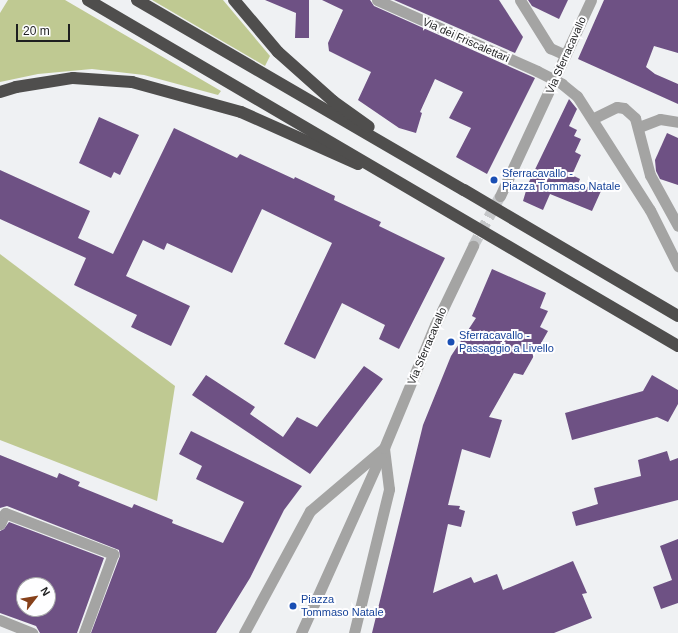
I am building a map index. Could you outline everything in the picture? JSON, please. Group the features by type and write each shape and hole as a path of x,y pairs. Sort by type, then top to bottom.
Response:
{"highway":[{"path":"88,0 453,212 678,346"},
{"path":"137,0 678,316"},
{"path":"234,0 278,52 333,101 464,190"},
{"path":"0,92 23,85 73,78 101,78 164,89 241,112 284,129 453,212"}],"street":[{"name":"Via dei Friscalettari","path":"377,0 555,81 578,96 594,118 650,210 678,266"},
{"path":"520,0 550,48 566,55"},
{"name":"Via Sferracavallo","path":"500,196 555,81 591,0"},
{"path":"594,118 611,108 624,108 635,118 639,128 650,175 678,226"},
{"path":"639,128 660,119 678,122"},
{"name":"Via Sferracavallo","path":"384,448 435,325 473,246"},
{"path":"244,633 310,511 384,448"},
{"path":"300,633 384,448"},
{"path":"354,633 389,489 384,448"},
{"path":"0,524 5,513 113,554 84,633"},
{"path":"0,620 33,633"}],"green space":[{"path":"8,0 65,0 221,91 218,95 144,75 92,69 38,74 0,82 0,13"},
{"path":"152,0 223,0 270,56 265,66"},
{"path":"0,254 175,386 157,501 0,440"}],"building":[{"path":"265,0 309,0 309,38 295,38 296,13"},
{"path":"322,0 370,0 374,6 535,78 487,174 456,157 471,128 449,118 463,92 435,79 420,112 422,113 416,133 399,128 358,100 371,72 329,51 328,43 343,10"},
{"path":"394,0 499,0 523,37 515,53"},
{"path":"528,0 568,0 559,19 532,6"},
{"path":"604,0 678,0 678,53 654,46 646,67 655,74 678,84 678,104 578,59"},
{"path":"569,99 577,109 569,126 577,130 574,136 581,139 575,152 581,155 572,175 580,179 578,184 601,191 592,211 550,194 543,210 523,201 528,184"},
{"path":"99,117 139,135 120,175 114,172 111,178 79,163"},
{"path":"174,128 237,158 240,154 294,179 295,177 335,196 334,200 381,222 379,226 445,258 399,349 379,339 385,325 342,303 315,359 284,344 332,243 262,209 232,273 167,243 164,250 143,240 126,276 190,306 171,346 131,327 137,315 74,285 86,258 0,219 0,170 90,211 78,238 113,254"},
{"path":"667,133 678,138 678,185 660,179 656,171 655,160"},
{"path":"492,269 546,293 540,308 548,311 540,327 548,331 523,375 514,373 489,417 502,420 490,458 462,449 448,505 460,506 459,509 465,511 461,527 448,524 433,593 471,577 474,583 497,574 503,590 573,561 587,593 582,594 592,618 554,633 372,633 423,425 451,356 476,318 472,316"},
{"path":"364,366 383,379 310,474 192,395 206,375 255,407 250,414 283,437 297,417 317,427"},
{"path":"652,375 678,390 678,404 668,422 657,417 572,440 565,413 643,391"},
{"path":"191,431 302,486 284,510 250,578 216,633 91,633 120,556 119,550 7,506 0,508 0,455 57,478 59,473 80,482 78,486 132,508 134,504 173,520 172,523 223,543 244,502 196,479 202,466 179,454"},
{"path":"667,451 670,461 678,458 678,500 576,526 572,512 598,504 594,488 641,476 638,460"},
{"path":"9,522 104,558 77,633 40,633 36,626 0,613 0,531 4,529"},
{"path":"678,539 678,603 661,609 653,587 672,580 660,546"}],"tunnel":[{"path":"473,246 500,196"}],"place":[{"name":"Sferracavallo - Piazza Tommaso Natale","path":"494,180"},
{"name":"Sferracavallo - Passaggio a Livello","path":"451,342"},
{"name":"Piazza Tommaso Natale","path":"293,606"}]}
